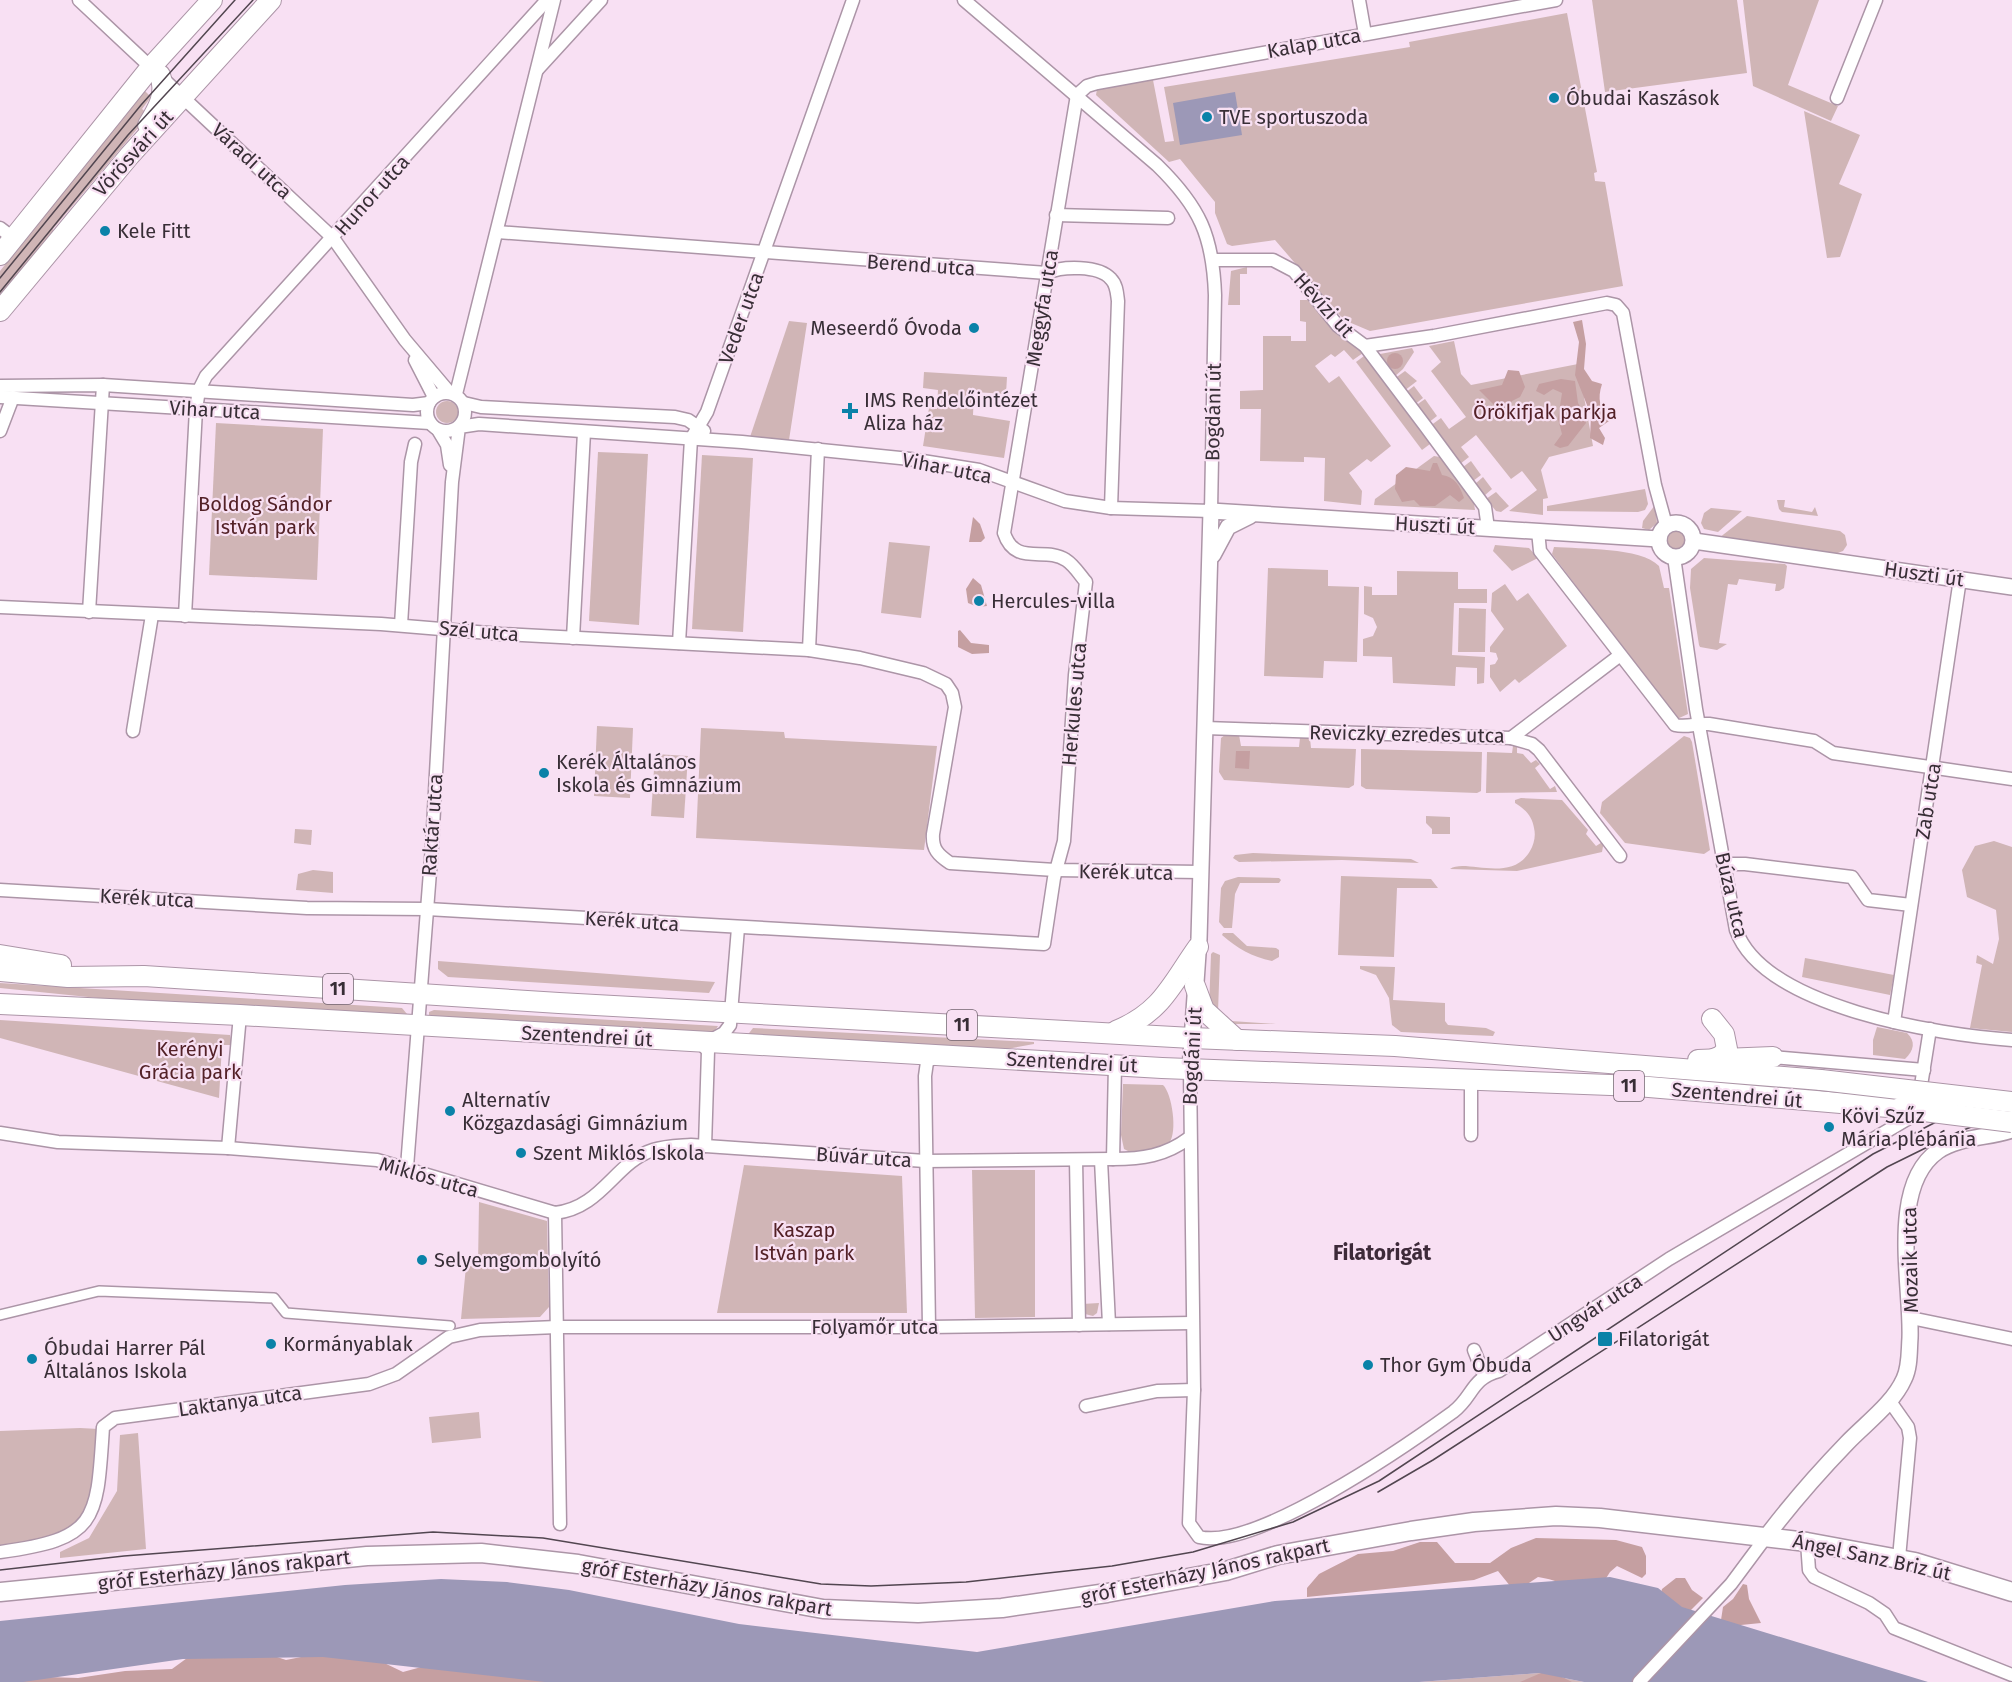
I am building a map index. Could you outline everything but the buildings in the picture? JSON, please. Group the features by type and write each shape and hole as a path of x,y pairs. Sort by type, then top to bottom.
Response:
{"main road":[{"name":"Vörösvári út","path":"0,255 7,233 155,71 212,0"},
{"name":"Vörösvári út","path":"0,311 130,155 271,0"},
{"path":"130,155 159,107 163,88 155,71"},
{"path":"1110,1034 1148,1016 1159,1004 1198,947"},
{"path":"0,955 144,976"},
{"name":"11","path":"0,971 68,977 144,976"},
{"name":"Szentendrei út","path":"144,976 732,1013 1495,1052 1671,1069 1821,1080 2012,1102"},
{"path":"1195,986 1204,1010 1237,1040"},
{"name":"Szentendrei út","path":"0,1004 240,1015 1190,1069 1637,1086 1819,1102 2009,1131"},
{"path":"1711,1060 1721,1056 1727,1049 1724,1034 1712,1019"},
{"path":"1671,1069 1686,1061 1773,1057"},
{"name":"gróf Esterházy János rakpart","path":"0,1592 368,1556 480,1553 578,1564 823,1609 918,1613 1002,1608 1107,1593 1215,1573 1323,1547 1411,1531 1514,1518 1600,1518 1766,1537"},
{"name":"Ángel Sanz Briz út","path":"1766,1537 1899,1558 2012,1592"}],"street":[{"name":"Váradi utca","path":"79,0 333,238 405,340 456,396"},
{"name":"Hunor utca","path":"199,390 206,376 547,0"},
{"path":"554,0 456,396 464,420 459,427 449,431 434,426 427,413 431,400 456,396 481,407 675,417 688,420 716,440"},
{"path":"536,72 601,0"},
{"name":"Veder utca","path":"691,439 707,412 853,0"},
{"path":"964,0 1077,95 1177,184 1208,236 1214,260"},
{"path":"1359,0 1365,34"},
{"name":"Kalap utca","path":"1077,95 1088,86 1097,83 1556,0"},
{"path":"1837,98 1876,0"},
{"name":"Meggyfa utca","path":"1017,551 1008,544 1004,533 1077,95"},
{"path":"1056,215 1168,218"},
{"name":"Berend utca","path":"498,232 764,251 840,260 1047,273 1055,269 1096,271 1111,278 1116,286 1118,302 1111,508"},
{"name":"Hévízi út","path":"1214,260 1273,260 1288,266 1338,326 1365,346 1485,507 1488,528"},
{"name":"Bogdáni út","path":"1207,1539 1199,1537 1189,1523 1194,1390 1189,1138 1190,1069 1201,872 1211,511 1214,260"},
{"path":"1365,346 1434,336 1606,303 1620,307 1655,485 1666,525 1659,539 1663,551 1674,557 1687,553 1694,541 1689,528 1675,522 1666,525"},
{"name":"Váradi utca","path":"405,340 431,400"},
{"path":"89,612 103,385"},
{"name":"Vihar utca","path":"0,386 103,385 413,405 431,400"},
{"path":"185,616 196,409 199,390"},
{"path":"0,431 6,397"},
{"name":"Vihar utca","path":"6,397 434,426"},
{"name":"Vihar utca","path":"459,427 479,424 818,448 979,470 1065,501 1111,508 1211,511"},
{"name":"Raktár utca","path":"434,426 450,455 452,482"},
{"name":"Raktár utca","path":"407,1167 427,909 452,482 459,427"},
{"path":"573,638 584,432"},
{"path":"679,644 691,439"},
{"path":"401,625 411,462 416,444"},
{"path":"808,650 818,448"},
{"name":"Huszti út","path":"1211,511 1659,539"},
{"name":"Bogdáni út","path":"1209,563 1228,527 1237,520 1259,513"},
{"path":"1538,531 1540,551 1619,656 1675,725 1685,728 1699,724 1814,741 1833,753 2012,779"},
{"name":"Huszti út","path":"1694,541 2012,587"},
{"name":"Herkules utca","path":"1017,551 1065,559 1086,582 1075,675 1064,841 1055,870"},
{"name":"Búza utca","path":"1674,557 1699,724 1736,930 1741,944 1768,970 1817,998 1836,1006 1930,1029 2012,1040"},
{"name":"Zab utca","path":"1894,1022 1934,768 1960,579"},
{"name":"Szél utca","path":"0,608 401,625 573,638 808,650 860,658 922,672 950,688 955,707 932,845 940,856 951,863 1055,870"},
{"path":"134,731 152,615"},
{"name":"Reviczky ezredes utca","path":"1204,728 1511,738 1619,656"},
{"path":"1511,738 1532,744 1539,750 1620,856"},
{"path":"1724,864 1745,864 1852,877 1868,900 1911,905"},
{"name":"Kerék utca","path":"0,890 178,898 297,907 427,909 1044,944 1055,870 1201,872"},
{"path":"700,1041 713,1040 724,1033 730,1025 738,928"},
{"path":"228,1148 240,1015"},
{"name":"Ungvár utca","path":"1207,1539 1238,1533 1270,1521 1346,1485 1456,1410 1476,1381 1484,1375 1499,1371 1669,1259 1909,1118 1919,1098 1930,1029"},
{"path":"700,1041 708,1051 705,1146"},
{"path":"929,1327 925,1161 927,1062 943,1054"},
{"name":"Szentendrei út","path":"1773,1057 1924,1070"},
{"path":"1109,1324 1107,1159 1115,1065"},
{"path":"1471,1078 1471,1136"},
{"name":"Mozaik utca","path":"1638,1682 1731,1584 1766,1537 1830,1461 1889,1400 1904,1380 1916,1319 1907,1207 1919,1170 1938,1150 1949,1145 2009,1131"},
{"name":"Miklós utca","path":"0,1133 58,1142 228,1148 377,1160 407,1167 555,1213"},
{"name":"Búvár utca","path":"555,1213 579,1208 640,1157 652,1150 705,1146 925,1161 1143,1159 1161,1154 1189,1138"},
{"path":"1076,1160 1079,1324"},
{"path":"555,1213 560,1524"},
{"path":"0,1315 99,1291 274,1298 286,1313 450,1326"},
{"path":"1916,1319 2012,1339"},
{"name":"Folyamőr utca","path":"557,1326 929,1327 1192,1323"},
{"name":"Laktanya utca","path":"0,1552 42,1547 73,1535 83,1525 99,1489 103,1428 115,1418 369,1384 396,1374 449,1336 465,1331 557,1326"},
{"path":"1474,1350 1484,1375"},
{"path":"1086,1406 1157,1391 1194,1390"},
{"path":"1889,1400 1908,1427 1910,1438 1899,1558"},
{"path":"1807,1542 1809,1570 1820,1582 1869,1603 1885,1614 1894,1628 2012,1675"}],"green space":[{"path":"1592,0 1737,0 1747,73 1605,92"},
{"path":"1743,0 1819,0 1788,85 1838,106 1831,121 1753,86"},
{"path":"1567,13 1597,172 1594,173 1595,181 1605,182 1623,286 1370,331 1344,320 1275,240 1232,246 1227,244 1215,213 1215,202 1180,159 1169,162 1096,95 1097,89 1153,80 1165,142 1174,141 1164,87 1410,47 1409,42"},
{"path":"145,91 151,97 142,109 149,115 53,229 54,231 0,298 0,271"},
{"path":"1804,111 1860,135 1839,184 1862,194 1840,257 1827,258"},
{"path":"1247,267 1247,274 1240,274 1240,305 1228,305 1231,271"},
{"path":"1300,300 1310,300 1338,335 1363,353 1353,360 1344,350 1335,357 1331,354 1315,366 1329,383 1339,376 1391,446 1371,462 1367,459 1349,473 1362,491 1361,505 1324,501 1325,458 1304,457 1304,462 1260,461 1261,409 1240,409 1240,391 1263,390 1263,336 1291,336 1291,341 1306,341 1306,322 1300,321"},
{"path":"789,321 807,323 789,440 750,437"},
{"name":"Örökifjak parkja","path":"1454,341 1461,374 1471,385 1578,364 1593,446 1549,457 1541,470 1548,498 1543,499 1543,515 1509,511 1537,490 1522,471 1511,479 1476,435 1461,447 1469,457 1460,464 1430,426 1441,418 1449,429 1466,417 1431,371 1441,362 1429,346"},
{"path":"1412,348 1414,352 1403,369 1394,377 1381,361 1380,354"},
{"path":"1364,356 1430,444 1422,450 1356,362"},
{"path":"1405,371 1417,381 1404,391 1394,379"},
{"path":"924,372 1007,377 1006,394 974,392 973,415 1010,421 1004,458 923,446 929,408 937,409 938,390 923,388"},
{"path":"1414,386 1423,398 1414,405 1405,393"},
{"path":"1425,399 1437,416 1428,423 1415,406"},
{"path":"447,401 455,404 458,412 455,420 447,423 439,420 436,412 439,404"},
{"name":"Boldog Sándor István park","path":"216,423 323,429 317,580 209,575"},
{"path":"598,452 648,454 639,625 589,621"},
{"path":"702,455 753,458 743,632 692,629"},
{"path":"1434,456 1440,457 1474,503 1475,510 1374,505 1375,499"},
{"path":"1471,461 1481,475 1473,481 1463,467"},
{"path":"1483,477 1492,489 1484,496 1475,484"},
{"path":"1645,489 1648,504 1645,510 1638,512 1547,511 1547,506"},
{"path":"1496,492 1509,506 1501,512 1496,511 1486,499"},
{"path":"1777,500 1785,500 1784,507 1812,512 1815,507 1818,516 1782,512"},
{"path":"1655,505 1657,523 1649,530 1642,528 1643,521"},
{"path":"1711,508 1742,511 1718,532 1704,529 1701,523 1704,513"},
{"path":"1747,516 1840,531 1845,535 1847,545 1843,551 1835,554 1719,538"},
{"path":"1672,530 1680,530 1686,536 1686,544 1680,550 1672,550 1666,544 1666,536"},
{"path":"889,542 930,546 921,618 881,613"},
{"path":"1495,545 1529,548 1538,558 1512,571 1493,551"},
{"path":"1554,547 1625,552 1639,555 1659,566 1664,588 1669,588 1688,714 1677,719 1552,554"},
{"path":"1704,558 1787,566 1784,588 1779,591 1775,591 1776,584 1739,579 1737,585 1728,584 1719,643 1727,644 1717,650 1699,645 1690,588 1691,569"},
{"path":"1268,568 1328,570 1328,586 1359,587 1357,662 1324,661 1323,678 1264,676"},
{"path":"1397,571 1458,572 1458,589 1487,589 1487,603 1454,603 1452,655 1485,657 1484,683 1477,684 1477,668 1456,667 1455,686 1393,683 1392,657 1363,656 1363,639 1373,636 1377,627 1373,618 1364,614 1364,586 1372,587 1372,595 1397,595"},
{"path":"1505,584 1517,601 1528,593 1567,646 1519,683 1515,679 1500,692 1490,677 1490,665 1495,664 1498,659 1496,653 1490,652 1490,647 1504,629 1491,611 1492,593"},
{"path":"1459,608 1486,609 1485,652 1458,652"},
{"path":"597,726 633,728 630,798 594,796"},
{"path":"701,728 784,732 785,738 937,746 924,850 696,838"},
{"path":"1225,735 1239,735 1241,746 1299,747 1300,738 1310,738 1311,748 1356,749 1354,785 1349,788 1224,780 1219,772 1221,738"},
{"path":"1684,736 1690,738 1692,742 1710,850 1704,854 1625,843 1600,813 1602,802"},
{"path":"1513,746 1517,746 1517,753 1523,754 1531,763 1536,760 1540,764 1535,768 1550,789 1555,786 1557,792 1486,793 1487,752 1512,753"},
{"path":"1361,749 1482,752 1481,791 1477,793 1366,789 1361,786"},
{"path":"655,754 688,756 684,818 651,816"},
{"path":"1521,798 1562,800 1588,830 1586,834 1596,846 1604,841 1602,852 1517,871 1450,869 1457,866 1500,868 1522,861 1530,851 1535,834 1530,816 1515,803 1515,800"},
{"path":"1426,816 1450,817 1450,834 1432,834 1432,829 1426,823"},
{"path":"295,829 312,830 311,845 294,843"},
{"path":"1994,841 2012,847 2012,1032 1970,1028 1982,965 1976,963 1977,955 1993,964 1999,939 1996,910 1967,897 1962,870 1975,846"},
{"path":"1253,853 1411,859 1419,863 1342,860 1239,862 1233,858 1235,855"},
{"path":"313,870 333,872 333,893 296,890 298,874"},
{"path":"1341,876 1431,879 1438,888 1397,888 1394,957 1338,955"},
{"path":"1238,877 1279,878 1281,880 1279,883 1240,883 1235,894 1232,928 1224,928 1219,922 1221,888 1225,881"},
{"path":"1233,933 1247,946 1276,948 1279,950 1279,957 1272,961 1251,954 1228,940 1222,935"},
{"path":"1213,952 1220,955 1218,1012 1227,1016 1231,1021 1276,1024 1228,1024 1209,1008 1211,954"},
{"path":"1805,958 1894,975 1890,995 1802,977"},
{"path":"438,961 715,982 709,993 448,977 438,969"},
{"path":"1360,966 1395,967 1393,1000 1445,1003 1445,1021 1448,1025 1486,1028 1495,1032 1493,1036 1401,1032 1392,1025 1389,998 1376,975 1360,969"},
{"path":"0,983 402,1008 407,1014 108,999 0,988"},
{"path":"434,1010 718,1026 713,1034 429,1017 429,1012"},
{"name":"Kerényi Grácia park","path":"0,1020 230,1035 232,1045 222,1045 219,1098 0,1038"},
{"path":"1877,1027 1907,1033 1913,1046 1905,1059 1873,1055 1873,1040"},
{"path":"753,1028 1034,1042 1034,1044 1007,1049 746,1037"},
{"path":"1123,1084 1163,1085 1169,1096 1173,1122 1172,1138 1169,1143 1158,1149 1134,1154 1124,1149 1121,1135"},
{"name":"Kaszap István park","path":"744,1165 902,1176 907,1313 717,1313"},
{"path":"972,1170 1035,1170 1035,1317 975,1318"},
{"path":"479,1202 547,1221 549,1307 540,1317 461,1319 466,1266 478,1266"},
{"path":"1099,1303 1097,1313 1093,1316 1085,1314 1082,1304"},
{"path":"479,1412 481,1438 432,1443 429,1417"},
{"path":"99,1429 94,1482 82,1516 70,1526 54,1534 0,1545 0,1431"},
{"path":"138,1433 146,1549 60,1558 60,1552 89,1538 117,1491 120,1435"},
{"path":"1539,1673 1584,1682 1419,1682"}],"shaded area":[{"name":"TVE sportuszoda","path":"1235,92 1242,135 1180,145 1173,103"},
{"path":"1582,320 1586,344 1584,369 1592,381 1602,384 1600,403 1609,421 1599,428 1605,438 1603,445 1590,438 1591,415 1575,375 1579,342 1573,322"},
{"path":"1392,353 1398,353 1403,361 1401,367 1392,369 1387,364 1387,358"},
{"path":"1508,370 1519,371 1525,387 1520,397 1512,401 1503,414 1479,390 1502,385"},
{"path":"1561,379 1575,381 1578,403 1584,413 1586,423 1568,446 1560,448 1554,445 1562,434 1558,419 1562,393 1553,389 1544,395 1536,391 1539,384"},
{"path":"1433,463 1437,463 1442,475 1456,483 1464,498 1459,502 1450,495 1435,506 1420,506 1414,500 1402,502 1395,489 1396,475 1406,467 1430,471"},
{"path":"973,517 980,524 985,538 981,542 969,542"},
{"path":"973,578 981,585 987,606 978,607 968,603 966,589"},
{"path":"960,630 971,643 989,645 989,653 972,654 958,647 958,631"},
{"path":"1236,751 1250,751 1249,769 1235,768"},
{"path":"1536,1538 1616,1540 1642,1547 1646,1556 1646,1574 1642,1578 1617,1566 1610,1572 1600,1588 1583,1589 1538,1577 1515,1592 1498,1571 1474,1580 1307,1597 1307,1588 1319,1574 1358,1554 1393,1551 1420,1542 1437,1542 1455,1563 1490,1563 1511,1548"},
{"path":"1610,1577 1658,1588 1682,1607 1928,1682 1584,1682 1539,1673 1419,1682 545,1682 323,1657 183,1659 23,1682 0,1682 0,1621 345,1585 441,1579 507,1582 569,1590 739,1624 977,1652 1275,1601"},
{"path":"1676,1578 1685,1578 1692,1590 1703,1598 1687,1614 1660,1597 1662,1589"},
{"path":"1743,1584 1747,1585 1749,1599 1761,1623 1731,1626 1721,1620 1723,1607 1733,1599"},
{"path":"205,1645 256,1650 286,1660 351,1647 403,1672 436,1663 597,1682 0,1682 15,1676 78,1678 125,1671 172,1669"},
{"path":"1548,1670 1572,1682 1520,1682"}],"tram line":[{"path":"0,278 141,105 235,0"},
{"path":"0,292 128,135 253,0"},
{"path":"0,1570 124,1556 433,1532 543,1538 821,1584 871,1586 966,1582 1112,1566 1193,1552 1293,1522 1379,1481 1873,1154 1940,1120 2012,1094"},
{"path":"1378,1492 1433,1460 1887,1167 1958,1132 2012,1112"}],"place":[{"name":"Óbudai Kaszások","path":"1554,98"},
{"name":"TVE sportuszoda","path":"1207,117"},
{"name":"Kele Fitt","path":"105,231"},
{"name":"Meseerdő Óvoda","path":"974,328"},
{"name":"IMS Rendelőintézet Aliza ház","path":"850,411"},
{"name":"Hercules-villa","path":"979,601"},
{"name":"Kerék Általános Iskola és Gimnázium","path":"544,773"},
{"name":"Alternatív Közgazdasági Gimnázium","path":"450,1111"},
{"name":"Kövi Szűz Mária plébánia","path":"1829,1127"},
{"name":"Szent Miklós Iskola","path":"521,1153"},
{"name":"Selyemgombolyító","path":"422,1260"},
{"name":"Filatorigát","path":"1605,1339"},
{"name":"Kormányablak","path":"271,1344"},
{"name":"Óbudai Harrer Pál Általános Iskola","path":"32,1359"},
{"name":"Thor Gym Óbuda","path":"1368,1365"}],"district":[{"name":"Filatorigát","path":"1382,1253"}]}
